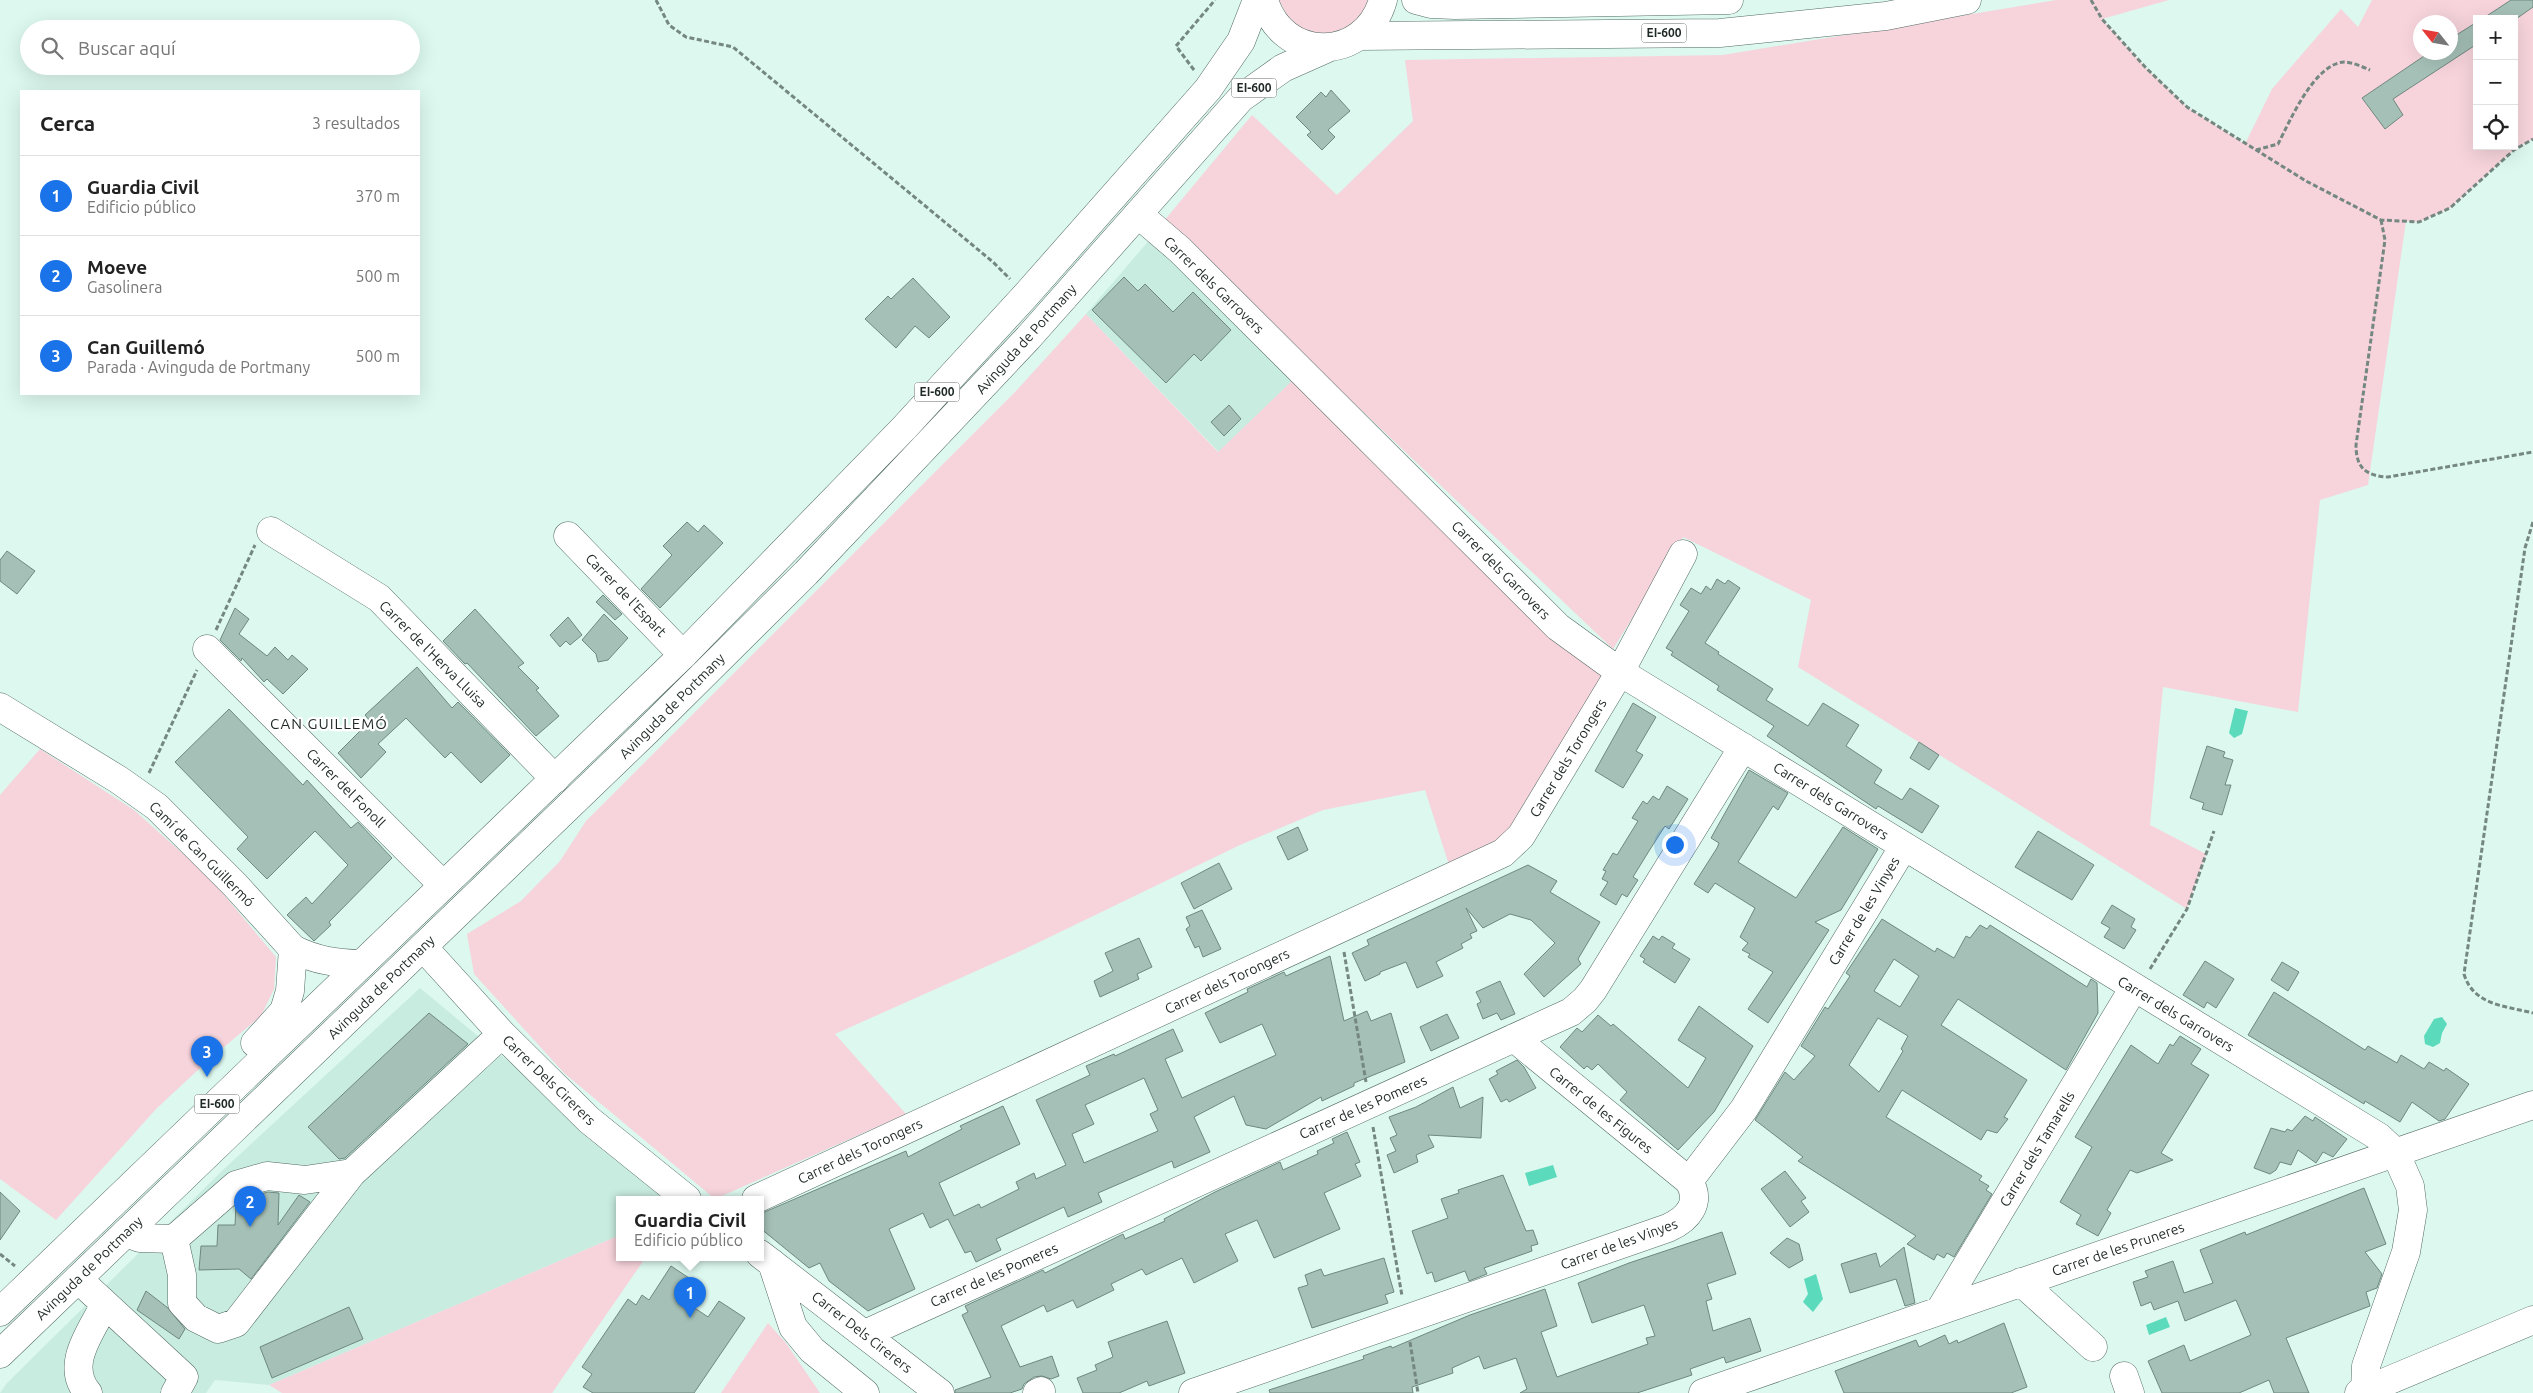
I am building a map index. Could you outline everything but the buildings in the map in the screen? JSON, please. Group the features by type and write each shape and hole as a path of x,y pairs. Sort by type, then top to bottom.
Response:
{"street":[{"name":"Avinguda de Portmany","path":"0,1312 683,655 904,428 1028,294 1208,89 1241,40 1257,0"},
{"path":"1264,0 1276,25 1290,38 1308,45 1328,48"},
{"name":"EI-600","path":"1328,48 1339,46 1359,36 1375,20 1384,0"},
{"path":"1416,0 1431,4 1470,5 1729,0"},
{"name":"EI-600","path":"1359,36 1720,33 1886,16 1967,0"},
{"name":"Avinguda de Portmany","path":"0,1354 648,730 806,573 929,445 1241,98 1283,68 1328,48"},
{"name":"Carrer dels Garrovers","path":"1138,214 1180,250 1558,627 1620,672 2379,1137 2395,1152 2410,1186 2414,1210 2406,1252 2366,1366 2362,1392"},
{"name":"Carrer de l'Herva Lluisa","path":"271,531 379,598 555,779"},
{"name":"Carrer de l'Espart","path":"568,536 683,655"},
{"name":"Carrer dels Torongers","path":"762,1196 1503,853 1521,836 1620,672 1683,554"},
{"name":"Carrer del Fonoll","path":"207,648 443,885"},
{"name":"Camí de Can Guillermó","path":"0,707 119,780 157,807 236,885 293,949"},
{"name":"Carrer de les Pomeres","path":"865,1334 1571,1012 1585,1000 1743,747"},
{"name":"Carrer de les Vinyes","path":"1193,1393 1681,1223 1690,1213 1695,1199 1694,1190 1689,1181 1744,1109 1904,846"},
{"name":"Carrer Dels Cirerers","path":"423,947 502,1034 589,1120 683,1196"},
{"path":"71,1244 112,1183 244,1054 284,1011 290,991 293,949 314,959 329,963 362,964"},
{"name":"Carrer dels Tamarells","path":"1940,1310 2133,988"},
{"path":"174,1239 182,1275 182,1303 196,1318 218,1329 236,1323 352,1173 502,1034"},
{"name":"Carrer de les Figures","path":"1514,1038 1689,1181"},
{"name":"Carrer de les Pruneres","path":"1703,1393 2533,1104"},
{"path":"126,1233 140,1238 174,1239 236,1184 267,1176 305,1180 352,1173"},
{"path":"766,1259 793,1327 812,1350 866,1393"},
{"name":"Carrer Dels Cirerers","path":"766,1259 940,1393"},
{"path":"78,1279 184,1377 175,1393"},
{"path":"2021,1282 2093,1347"},
{"path":"88,1393 79,1382 77,1362 105,1304"},
{"path":"2362,1392 2533,1320"}],"path":[{"path":"656,0 669,25 686,37 733,47 972,245 1028,294"},
{"path":"1208,89 1176,46 1215,0"},
{"path":"2091,0 2108,26 2146,68 2187,107 2306,181 2381,220 2418,222 2450,208 2514,150 2533,139"},
{"path":"2255,150 2278,144 2308,89 2333,65 2345,62 2370,70"},
{"path":"2381,220 2385,240 2356,445 2356,459 2363,469 2377,476 2388,477 2533,452"},
{"path":"2533,522 2523,557 2464,974 2467,985 2474,994 2487,1001 2533,1013"},
{"path":"2133,988 2143,979 2187,910 2214,831"},
{"path":"1340,928 1418,1393"}],"shaded area":[{"path":"1279,0 1373,0 1363,18 1335,34 1318,34 1302,29 1289,19"},
{"path":"2056,0 2169,0 2102,19 2146,68 2187,107 2245,144 2272,89 2341,9 2358,27 2372,0 2533,0 2533,139 2518,148 2518,15 2473,15 2473,150 2514,150 2450,208 2419,222 2406,221 2368,485 2320,500 2298,712 2163,687 2150,825 2206,854 2187,909 1798,667 1811,600 1683,537 1613,649 1163,222 1252,115 1337,195 1413,121 1405,60 1723,55"},
{"path":"1151,238 1293,380 1219,452 1086,314"},
{"path":"1086,314 1218,452 1293,380 1604,674 1508,835 1449,865 1425,790 1323,810 1240,845 1025,949 835,1034 906,1114 722,1196 711,1196 564,1073 474,974 467,934 521,901 560,861 586,821 1015,392"},
{"path":"2235,708 2248,711 2242,734 2234,738 2229,733"},
{"path":"40,749 134,810 209,877 276,957 274,989 261,1016 212,1057 157,1108 56,1220 0,1179 0,795"},
{"path":"420,988 544,1091 662,1196 616,1196 616,1237 269,1385 215,1380 206,1393 0,1393 7,1383 225,1168"},
{"path":"2442,1017 2447,1024 2442,1033 2440,1043 2433,1047 2425,1044 2424,1036 2434,1019"},
{"path":"1553,1165 1557,1177 1529,1186 1525,1173"},
{"path":"616,1237 616,1261 643,1261 552,1393 282,1393 269,1385"},
{"path":"1816,1274 1823,1299 1813,1312 1803,1302 1808,1294 1804,1279"},
{"path":"2166,1317 2170,1327 2149,1335 2146,1325"},
{"path":"768,1323 786,1343 820,1393 721,1393"}],"place":[{"name":"Can Guillemó","path":"207,1077"},
{"name":"Moeve","path":"250,1227"},
{"name":"Guardia Civil","path":"690,1318"}],"district":[{"name":"CAN GUILLEMÓ","path":"329,724"}]}
